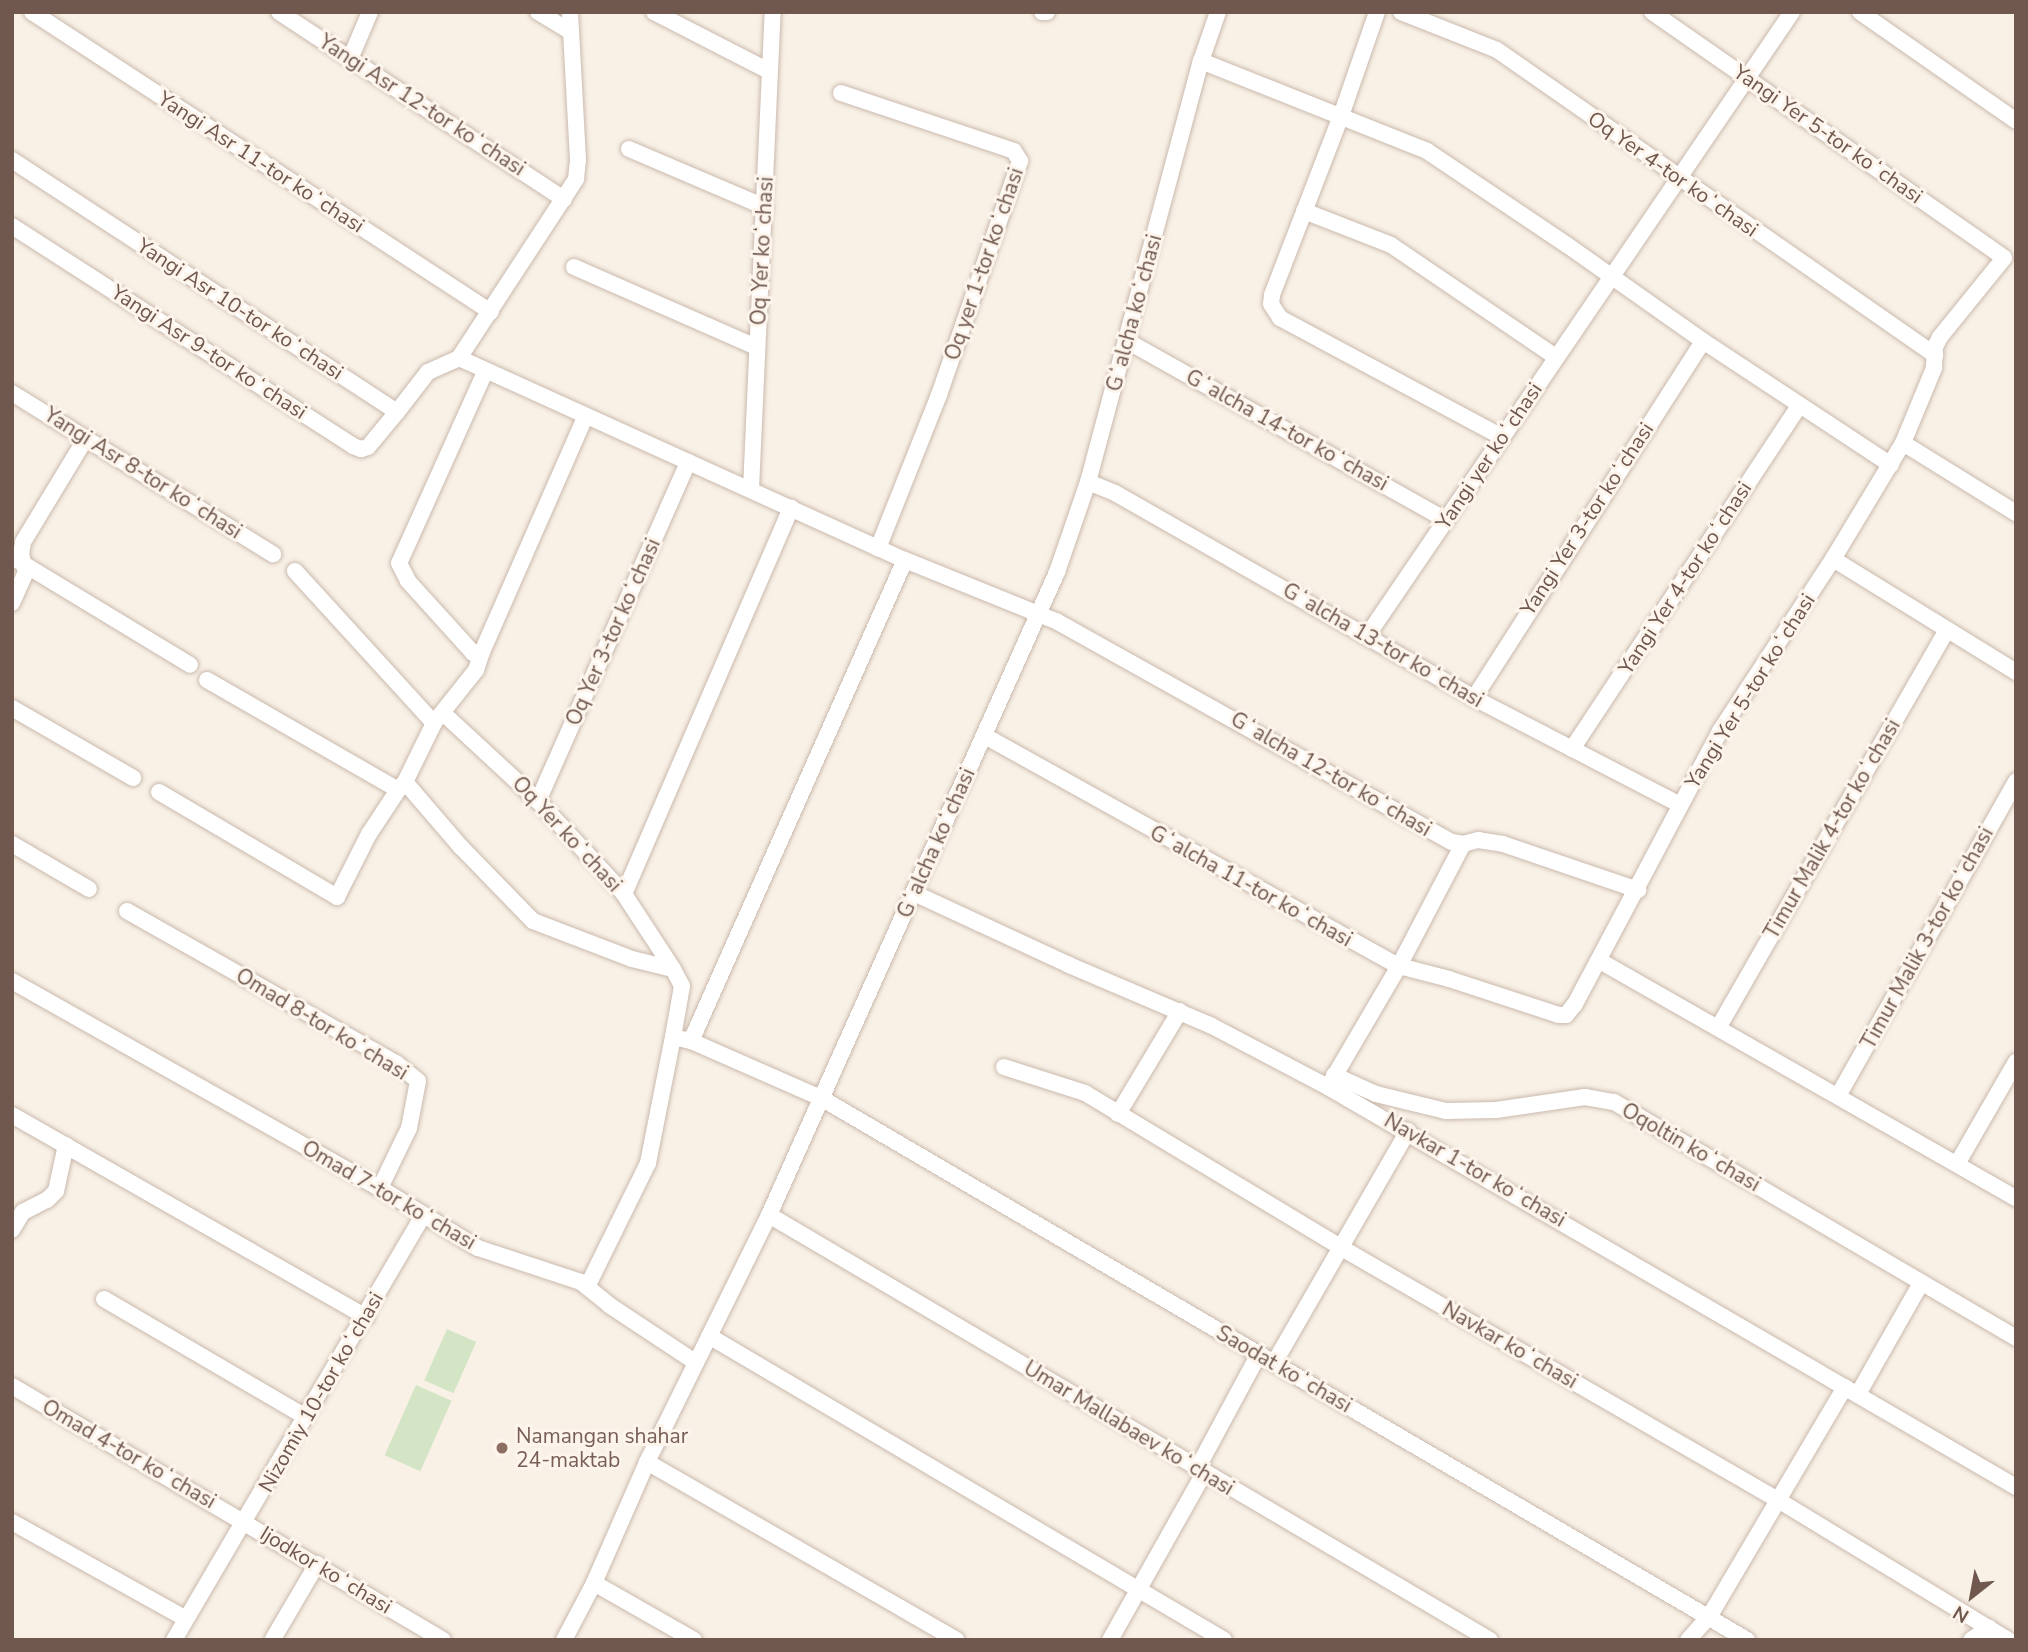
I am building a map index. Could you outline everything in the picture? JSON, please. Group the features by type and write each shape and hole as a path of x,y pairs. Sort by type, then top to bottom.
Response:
{"street":[{"name":"Yangi Asr 11-tor koʻchasi","path":"32,12 491,312"},
{"name":"Yangi Asr 12-tor koʻchasi","path":"279,12 564,199"},
{"path":"350,59 370,12"},
{"path":"538,12 570,31"},
{"path":"397,412 428,372 459,358 564,199 578,170 570,12"},
{"path":"654,12 769,71"},
{"name":"Oq Yer koʻchasi","path":"751,489 773,12"},
{"name":"Gʻalcha koʻchasi","path":"564,1640 594,1583 695,1362 769,1215 985,736 1076,523 1202,61 1218,12"},
{"path":"1377,12 1341,116 1272,295 1273,312 1502,437"},
{"name":"Oq Yer 4-tor koʻchasi","path":"1401,12 1497,50 1677,178 1935,355"},
{"name":"Yangi Yer 5-tor koʻchasi","path":"1600,961 1720,731 1833,559 1903,443 1934,369 1940,337 2004,258 1652,12"},
{"name":"Yangi yer koʻchasi","path":"1367,636 1792,12"},
{"path":"1860,12 2016,121"},
{"path":"1202,61 1427,151 1799,406 1891,465"},
{"name":"Oq yer 1-tor koʻchasi","path":"841,93 1014,152 1020,161 939,395 878,548"},
{"path":"629,149 765,207"},
{"name":"Yangi Asr 10-tor koʻchasi","path":"12,160 397,412"},
{"path":"1304,211 1391,245 1556,357"},
{"name":"Yangi Asr 9-tor koʻchasi","path":"12,226 353,446 361,449 368,447 397,412"},
{"path":"574,267 756,346"},
{"name":"Gʻalcha 14-tor koʻchasi","path":"1127,341 1447,520"},
{"name":"Yangi Yer 3-tor koʻchasi","path":"1474,698 1703,341"},
{"path":"459,358 905,560 1038,613"},
{"path":"482,652 472,653 408,580 400,563 485,372"},
{"name":"Yangi Asr 8-tor koʻchasi","path":"12,393 273,554"},
{"name":"Yangi Yer 4-tor koʻchasi","path":"1572,749 1799,406"},
{"path":"159,792 337,897 369,834 402,786 438,718 476,670 585,417"},
{"path":"12,603 24,581 18,560 27,534 86,438"},
{"path":"1903,443 2016,513"},
{"name":"Oq Yer 3-tor koʻchasi","path":"538,801 688,462"},
{"name":"Gʻalcha 13-tor koʻchasi","path":"1088,482 1115,492 1474,698 1680,805"},
{"path":"624,894 791,508"},
{"path":"1833,559 2016,672"},
{"path":"18,560 190,664"},
{"path":"691,1041 905,560"},
{"name":"Oq Yer koʻchasi","path":"295,571 438,718 538,801 624,894 673,969"},
{"name":"Gʻalcha 12-tor koʻchasi","path":"1038,613 1441,836 1463,845 1478,840 1503,844 1638,890"},
{"name":"Timur Malik 4-tor koʻchasi","path":"1718,1028 1947,630"},
{"path":"207,680 402,786 533,921 632,959 673,969 682,986 648,1163 587,1287"},
{"path":"12,708 133,778"},
{"name":"Gʻalcha 11-tor koʻchasi","path":"985,736 1399,966 1449,979 1559,1016 1566,1014 1575,1004 1600,961"},
{"name":"Timur Malik 3-tor koʻchasi","path":"1838,1096 2016,781"},
{"path":"12,844 89,888"},
{"path":"1331,1081 1399,966 1463,845"},
{"name":"Navkar 1-tor koʻchasi","path":"914,893 1331,1081 1408,1132 2016,1487"},
{"name":"Omad 8-tor koʻchasi","path":"127,911 396,1063 418,1081 409,1128 380,1188"},
{"path":"1600,961 2016,1198"},
{"name":"Omad 7-tor koʻchasi","path":"12,982 380,1188 478,1248 567,1276 587,1287 609,1305 695,1362"},
{"path":"1118,1114 1180,1011"},
{"name":"Saodat koʻchasi","path":"673,1037 691,1041 821,1098 1747,1640"},
{"path":"1958,1164 2016,1062"},
{"name":"Navkar koʻchasi","path":"1004,1067 1085,1093 1340,1247 1778,1500 2008,1640"},
{"name":"Oqoltin koʻchasi","path":"1331,1081 1446,1111 1496,1110 1585,1097 1614,1102 2016,1338"},
{"path":"12,1115 366,1317"},
{"path":"1274,1363 1408,1132"},
{"path":"12,1230 23,1212 47,1200 56,1191 66,1145"},
{"name":"Nizomiy 10-tor koʻchasi","path":"174,1640 366,1317 423,1215"},
{"name":"Umar Mallabaev koʻchasi","path":"769,1215 1490,1640"},
{"path":"1688,1640 1709,1617 1778,1500 1922,1283"},
{"path":"104,1299 306,1417"},
{"path":"709,1336 1224,1640"},
{"path":"1110,1640 1259,1354"},
{"name":"Omad 4-tor koʻchasi","path":"12,1386 245,1521"},
{"path":"647,1462 956,1640"},
{"name":"Ijodkor koʻchasi","path":"245,1521 443,1640"},
{"path":"12,1522 186,1619"},
{"path":"273,1639 317,1564"},
{"path":"594,1583 694,1640"},
{"path":"1971,1640 1989,1628"}],"green space":[{"path":"447,1329 476,1342 453,1393 424,1380"},
{"path":"416,1385 452,1401 420,1471 385,1455"}],"place":[{"name":"Namangan shahar 24-maktab","path":"502,1448"}]}
